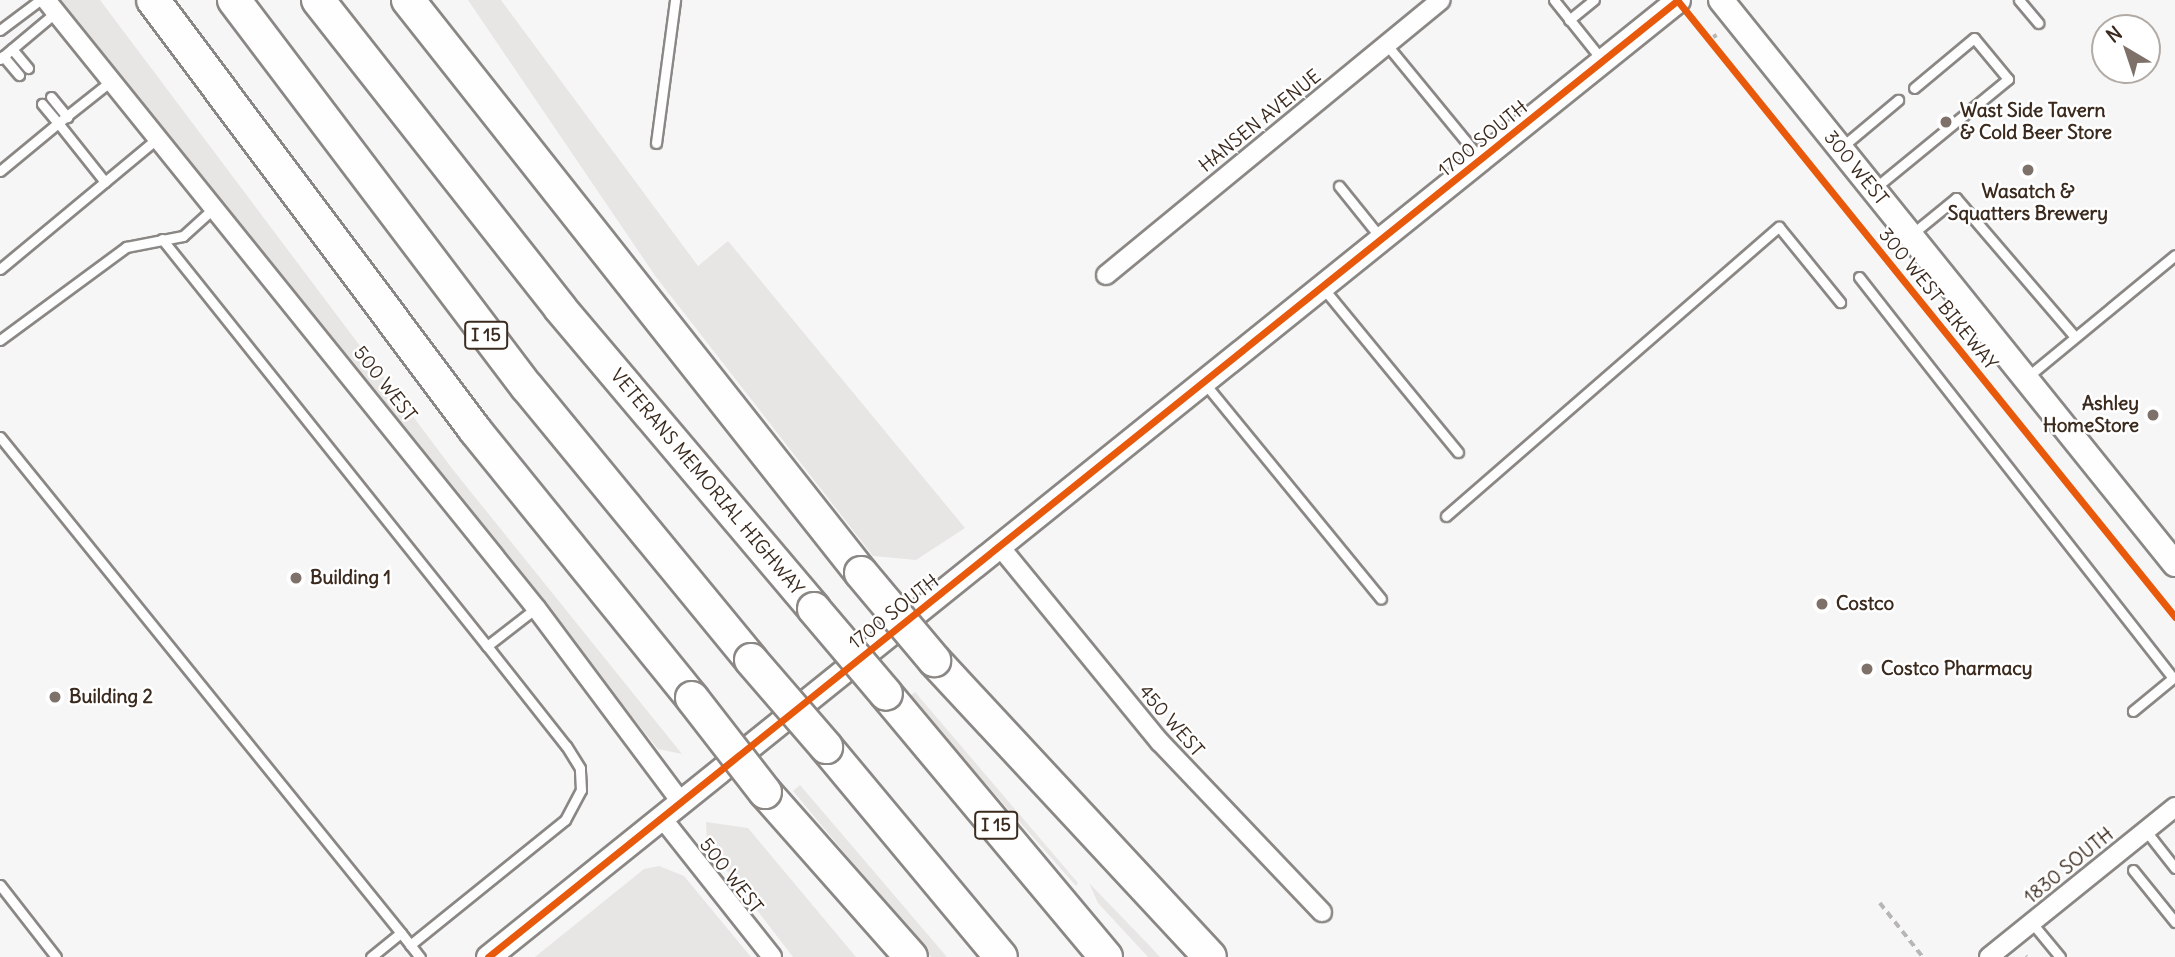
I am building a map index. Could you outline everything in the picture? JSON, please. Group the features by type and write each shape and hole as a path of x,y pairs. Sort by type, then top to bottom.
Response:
{"highway":[{"path":"153,0 475,430 692,698 893,957"},
{"name":"I 15","path":"234,0 527,387 751,660 1001,957"},
{"name":"VETERANS MEMORIAL HIGHWAY","path":"318,0 560,309 1106,957"},
{"path":"408,0 510,124 861,573 934,660 1210,957"},
{"path":"428,0 510,124"},
{"path":"765,792 911,957"}],"main road":[{"name":"300 WEST","path":"1721,0 2175,564"}],"street":[{"name":"HANSEN AVENUE","path":"1106,275 1441,0"},
{"name":"1700 SOUTH","path":"488,957 1206,385 1677,0"},
{"name":"500 WEST","path":"51,6 217,206 536,608 681,802"},
{"name":"450 WEST","path":"1000,548 1160,742 1322,912"},
{"name":"1830 SOUTH","path":"1989,957 2175,807"},
{"name":"500 WEST","path":"662,818 772,957"}],"lane":[{"path":"0,30 40,0"},
{"path":"656,143 675,0"},
{"path":"1554,0 1604,61"},
{"path":"1569,20 1594,0"},
{"path":"2019,0 2038,23"},
{"path":"19,75 2,57 51,6"},
{"path":"1873,189 2008,79 1974,38 1914,88"},
{"path":"1387,45 1481,161"},
{"path":"12,49 28,68"},
{"path":"0,171 113,79"},
{"path":"51,97 67,117"},
{"path":"1840,148 1898,100"},
{"path":"42,104 105,181"},
{"path":"0,269 159,136"},
{"path":"1339,186 1383,241"},
{"path":"1910,235 1956,198 2076,337"},
{"path":"0,340 81,275 126,247 183,236 217,206"},
{"path":"1446,516 1779,227 1840,302"},
{"path":"162,239 487,646 566,746 580,768 581,790 565,820 410,945"},
{"path":"2025,379 2175,255"},
{"path":"1859,276 2173,678 2133,711"},
{"path":"1324,289 1458,452"},
{"path":"1206,385 1381,599"},
{"path":"0,438 420,957"},
{"path":"487,646 536,608"},
{"path":"2146,831 2174,865"},
{"path":"2133,870 2175,922"},
{"path":"0,885 56,957"},
{"path":"2032,923 2060,957"},
{"path":"371,957 401,933"}],"path":[{"path":"1677,0 1718,50"},
{"path":"1880,903 1923,957"}],"shaded area":[{"path":"55,0 100,0 454,471 682,754 658,749"},
{"path":"468,0 501,0 698,266 728,241 965,528 916,560 873,556 656,277"},
{"path":"915,692 1078,883 1076,886 909,697"},
{"path":"800,785 947,957 931,957 793,791"},
{"path":"706,822 748,828 856,957 793,957 707,845"},
{"path":"659,866 684,876 751,957 535,957 644,869"},
{"path":"1089,883 1160,957 1148,957 1098,903"}],"cycle path":[{"name":"300 WEST BIKEWAY","path":"1677,0 2175,617"},
{"path":"488,957 1678,0"}],"place":[{"name":"Wast Side Tavern & Cold Beer Store","path":"1946,122"},
{"name":"Wasatch & Squatters Brewery","path":"2028,170"},
{"name":"Ashley HomeStore","path":"2153,415"},
{"name":"Building 1","path":"296,578"},
{"name":"Costco","path":"1822,604"},
{"name":"Costco Pharmacy","path":"1867,669"},
{"name":"Building 2","path":"55,697"}]}
